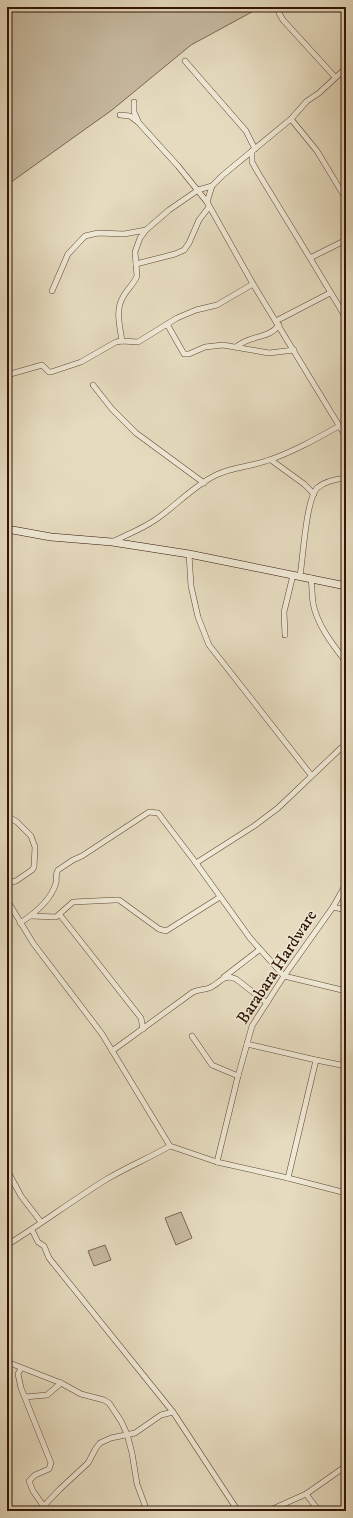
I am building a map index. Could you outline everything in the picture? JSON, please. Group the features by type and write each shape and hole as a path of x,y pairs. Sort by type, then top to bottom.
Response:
{"street":[{"path":"279,7 279,13 283,20 334,77"},
{"path":"185,61 246,131 253,150 253,165 346,318"},
{"path":"122,341 119,310 123,296 137,276 135,252 140,238 146,230 169,210 198,190 212,186 223,175 291,119 307,101 319,93 334,77 346,68"},
{"path":"134,102 134,112 138,122"},
{"path":"120,114 130,116 138,122 198,190 346,437"},
{"path":"291,119 317,151 346,199"},
{"path":"240,161 253,165"},
{"path":"136,264 175,254 184,250 189,243 194,228 208,205 212,186"},
{"path":"52,291 68,254 85,236 98,233 124,234 146,230"},
{"path":"310,258 346,240"},
{"path":"7,375 42,365 44,365 48,372 54,372 81,362 113,344 122,341 138,342 167,324 196,310 223,302 254,284"},
{"path":"236,347 246,340 271,333 277,323 330,293"},
{"path":"167,324 184,354 189,354 205,347 223,346 269,353 294,350"},
{"path":"93,385 112,409 136,433 204,483"},
{"path":"112,542 148,525 216,475 235,467 271,460 311,442 339,426"},
{"path":"271,460 304,484 314,494"},
{"path":"285,635 284,612 296,575 314,494 318,488 331,481 346,478"},
{"path":"7,529 51,537 112,542 189,554 346,586"},
{"path":"189,554 191,586 198,617 209,645 311,775"},
{"path":"311,578 314,604 318,617 330,640 346,662"},
{"path":"196,863 254,826 278,808 341,748"},
{"path":"20,923 31,916 51,893 56,882 56,873 58,870 149,812 158,813 196,863 244,932 284,976 346,991"},
{"path":"7,816 17,822 31,836 35,848 34,866 32,870 16,881 7,883"},
{"name":"Barabara Hardware","path":"217,1162 252,1026 284,976 333,907 346,884"},
{"path":"31,916 54,917 60,915 73,902 119,900 159,929 166,930 220,897"},
{"path":"7,900 33,943 76,998 112,1051 170,1146 217,1162 288,1178 346,1194"},
{"path":"333,907 346,910"},
{"path":"60,915 141,1018 143,1029"},
{"path":"112,1051 193,992 211,987 259,950"},
{"path":"223,978 236,978 267,1003"},
{"path":"192,1036 212,1065 238,1076"},
{"path":"247,1044 346,1066"},
{"path":"288,1178 316,1060"},
{"path":"7,1245 32,1230 41,1222 107,1179 170,1146"},
{"path":"7,1170 21,1196 41,1222"},
{"path":"32,1230 38,1242 44,1246 49,1258 173,1412 238,1511"},
{"path":"7,1362 61,1383 81,1394 104,1400 114,1409 127,1434 137,1484 147,1511"},
{"path":"20,1368 18,1379 51,1463 49,1469 35,1475 29,1480 43,1510 60,1489 88,1463 100,1443 111,1438 137,1432 161,1415 173,1412"},
{"path":"25,1397 47,1395 61,1383"},
{"path":"268,1511 306,1494 346,1466"},
{"path":"306,1494 319,1511"}],"shaded area":[{"path":"7,7 261,7 191,45 112,110 7,185"},
{"path":"181,1212 192,1238 176,1245 165,1218"},
{"path":"105,1245 111,1260 94,1266 88,1251"}]}
